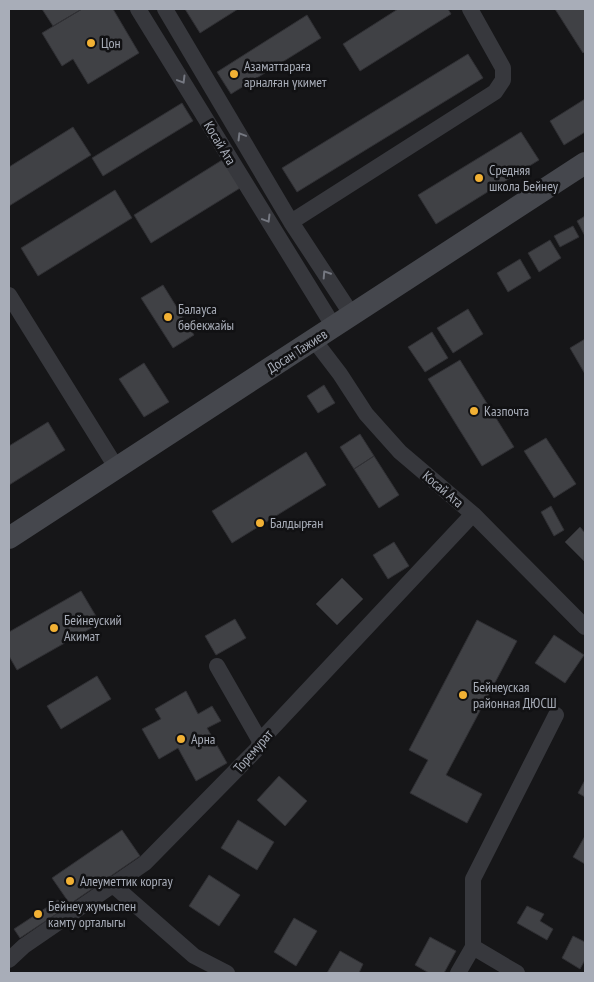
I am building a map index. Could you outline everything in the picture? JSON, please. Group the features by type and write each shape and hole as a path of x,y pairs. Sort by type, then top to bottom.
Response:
{"street":[{"name":"Косай Ата","path":"138,9 343,321"},
{"name":"Косай Ата","path":"165,9 292,222 343,321"},
{"path":"292,222 495,92 503,80 503,68 470,9"},
{"path":"165,52 184,41"},
{"name":"Досан Тажиев","path":"9,538 116,466 314,340 585,163"},
{"path":"9,295 116,466"},
{"name":"Косай Ата","path":"314,340 340,374 366,414 400,452 473,514 585,627"},
{"name":"Торемурат","path":"9,960 24,946 145,863 258,748 260,741 473,514"},
{"path":"216,666 260,741"},
{"path":"458,973 473,947 473,879 556,715"},
{"path":"113,885 194,956 227,973"},
{"path":"473,947 517,973"}],"building":[{"path":"42,9 82,9 53,26"},
{"name":"Цон","path":"82,9 113,9 139,53 88,84 73,59 62,66 42,33"},
{"path":"185,9 238,9 200,33"},
{"path":"398,9 448,9 451,14 360,71 343,44"},
{"path":"555,9 585,9 585,51 583,53"},
{"path":"307,15 321,38 231,94 217,72"},
{"path":"468,54 483,78 297,192 282,168"},
{"path":"585,99 585,132 564,145 550,121"},
{"path":"182,103 193,121 103,176 92,158"},
{"path":"73,127 91,155 9,206 9,167"},
{"name":"Средняя школа Бейнеу","path":"521,132 539,160 436,224 418,195"},
{"path":"227,157 245,185 151,243 134,215"},
{"path":"115,190 132,218 38,276 21,248"},
{"path":"585,216 585,236 577,221"},
{"path":"573,226 579,237 560,247 554,236"},
{"path":"550,240 561,258 539,272 528,253"},
{"path":"520,259 531,278 508,292 497,273"},
{"name":"Балауса бөбекжайы","path":"163,285 194,335 173,348 141,298"},
{"path":"468,309 483,334 453,353 437,328"},
{"path":"432,332 448,358 425,372 408,347"},
{"path":"585,339 585,374 570,348"},
{"path":"460,360 514,447 482,466 428,379"},
{"path":"144,363 169,402 144,417 119,379"},
{"path":"324,385 335,403 318,413 307,396"},
{"path":"48,422 65,450 9,485 9,446"},
{"path":"360,434 374,456 354,469 340,447"},
{"path":"546,438 576,484 554,498 524,451"},
{"path":"306,452 326,485 232,543 212,511"},
{"path":"374,456 399,495 379,508 354,469"},
{"path":"551,506 564,530 554,536 541,512"},
{"path":"580,527 585,533 584,561 565,542"},
{"path":"394,542 409,566 388,579 373,555"},
{"path":"342,578 363,599 337,625 316,604"},
{"name":"Бейнеуский Акимат","path":"81,591 100,623 17,670 9,656 9,632"},
{"path":"235,619 246,638 216,655 205,636"},
{"name":"Бейнеуская районная ДЮСШ","path":"477,620 517,641 446,775 482,794 467,823 410,793 428,760 409,750"},
{"path":"554,635 584,655 565,683 535,663"},
{"path":"97,676 111,699 61,729 47,706"},
{"name":"Арна","path":"186,691 198,714 212,706 221,721 207,728 227,763 196,781 178,748 159,759 142,729 161,719 155,709"},
{"path":"279,776 307,801 285,826 257,800"},
{"path":"585,780 585,797 578,793"},
{"path":"238,820 274,842 257,870 221,848"},
{"path":"122,830 140,856 70,904 52,878"},
{"path":"585,836 585,864 573,857"},
{"path":"209,875 240,895 219,926 189,906"},
{"path":"58,900 64,909 20,938 14,929"},
{"path":"527,906 544,914 540,921 553,929 547,940 517,923"},
{"path":"294,918 317,931 296,966 274,952"},
{"path":"573,936 585,942 585,960 580,969 562,958"},
{"path":"430,937 456,951 444,973 429,973 415,965"},
{"path":"340,951 363,964 359,973 327,973"}],"place":[{"name":"Цон","path":"91,43"},
{"name":"Азаматтараға арналған үкимет","path":"234,74"},
{"name":"Средняя школа Бейнеу","path":"479,178"},
{"name":"Балауса бөбекжайы","path":"168,317"},
{"name":"Казпочта","path":"474,411"},
{"name":"Балдырған","path":"260,523"},
{"name":"Бейнеуский Акимат","path":"54,628"},
{"name":"Бейнеуская районная ДЮСШ","path":"463,695"},
{"name":"Арна","path":"181,739"},
{"name":"Алеуметтик коргау","path":"70,881"},
{"name":"Бейнеу жумыспен камту орталыгы","path":"38,914"}]}
